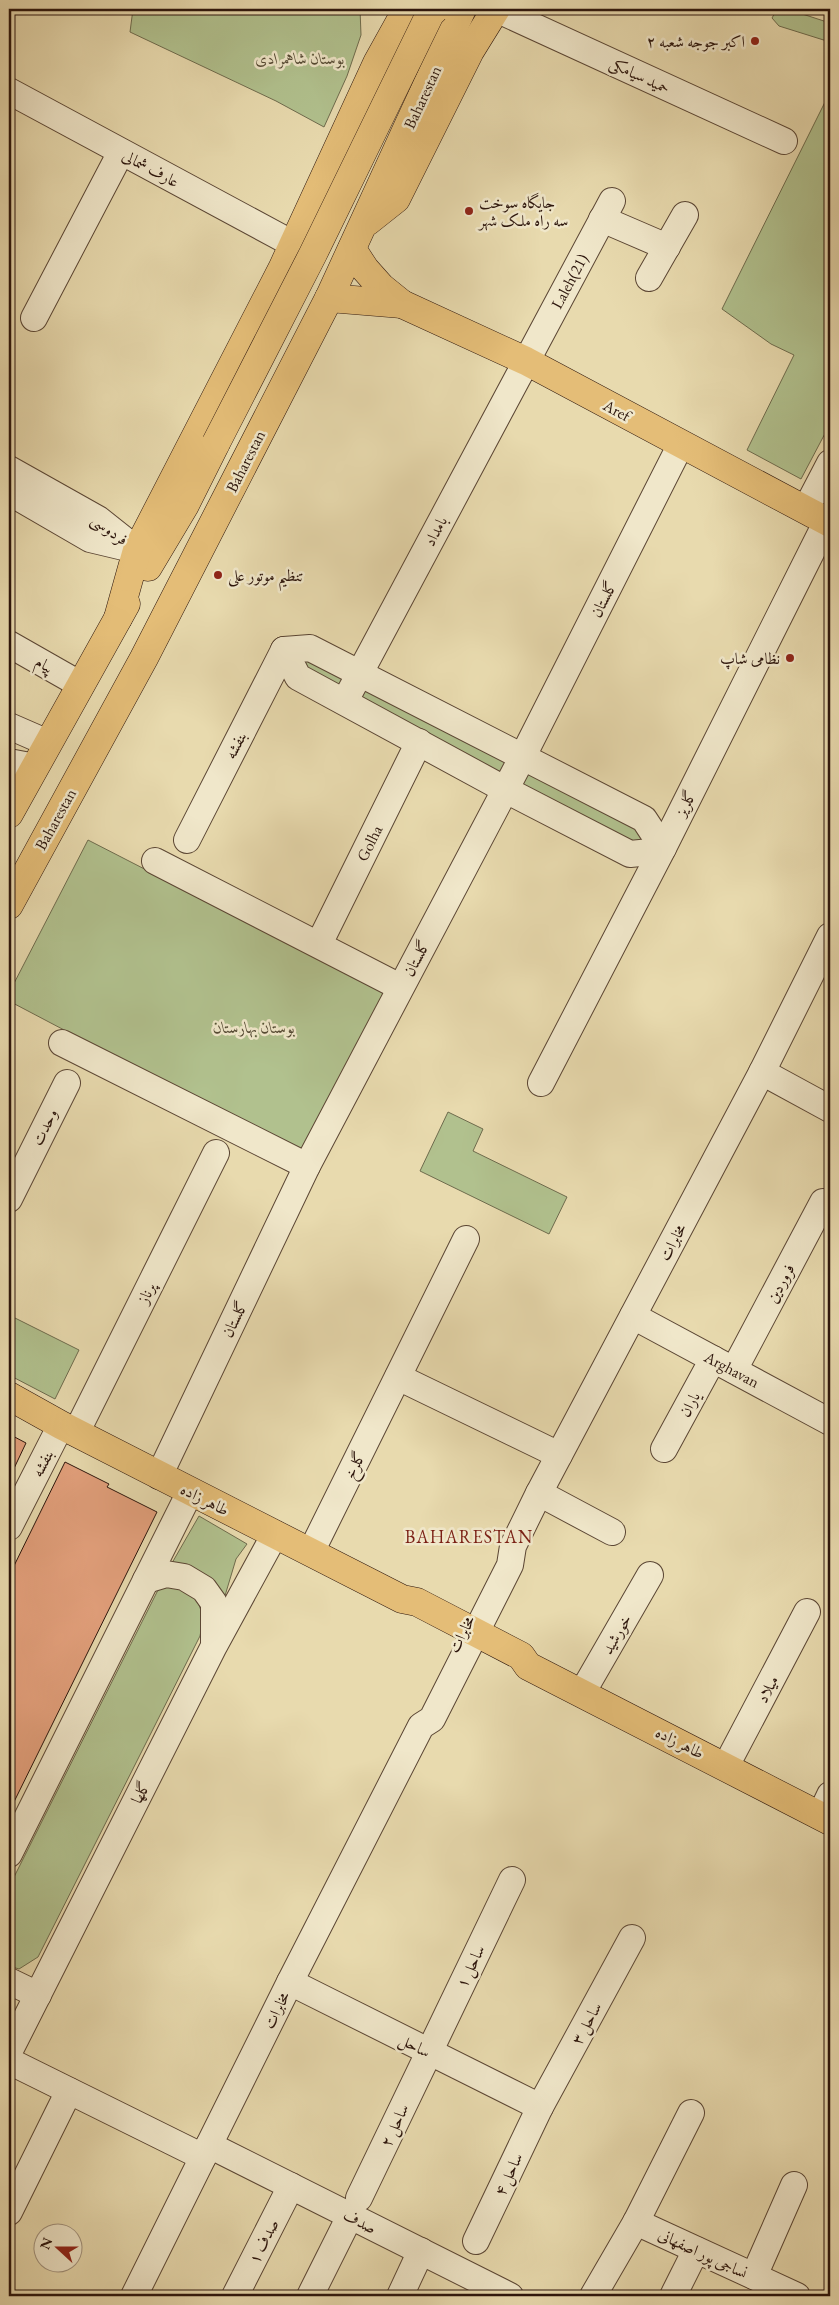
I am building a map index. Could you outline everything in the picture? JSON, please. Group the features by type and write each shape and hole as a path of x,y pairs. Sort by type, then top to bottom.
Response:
{"main road":[{"path":"377,63 386,41 390,9"},
{"name":"Baharestan","path":"118,618 137,550 293,244 336,155 377,63 407,9"},
{"name":"Baharestan","path":"9,814 22,765 48,744 184,505 318,246 430,14 435,9"},
{"name":"Baharestan","path":"9,905 144,658 329,298 462,9"},
{"path":"402,304 381,287 365,270 357,238 396,199 470,51 496,9"},
{"path":"336,155 370,97 382,84 394,79 403,80 410,86 412,93 409,115 399,147"},
{"path":"329,298 402,304"},
{"name":"Aref","path":"402,304 526,361 821,518"},
{"name":"طاهر زاده","path":"9,1396 159,1476 402,1599 410,1612 467,1636 516,1668 528,1666 726,1766 827,1811"}],"street":[{"name":"حمید سیامکی","path":"496,9 784,142"},
{"name":"عارف شمالی","path":"9,92 293,244"},
{"path":"34,318 121,152"},
{"name":"Laleh(21)","path":"526,361 607,210 667,247"},
{"path":"650,278 685,215"},
{"name":"بامداد","path":"345,700 526,361"},
{"name":"گلستان","path":"159,1476 307,1166 400,987 506,790 681,444"},
{"name":"گلریز","path":"541,1083 662,850 821,518 830,463"},
{"name":"فردوسی","path":"9,469 41,499"},
{"name":"فردوسی","path":"9,492 41,499 98,518 137,550"},
{"name":"پیام","path":"9,644 80,685"},
{"path":"310,648 360,673 522,758 644,819 662,850 630,854 506,790 345,700 298,677 284,650 310,648"},
{"name":"بنفشه","path":"187,840 284,650"},
{"path":"9,726 48,744"},
{"name":"Golha","path":"319,944 419,742"},
{"path":"156,861 400,987"},
{"name":"مخابرات","path":"134,2296 290,1982 421,1726 420,1714 510,1565 512,1546 762,1072 830,936"},
{"path":"62,1043 307,1166"},
{"path":"762,1072 830,1109"},
{"name":"وحدت","path":"9,1199 67,1083"},
{"name":"پرناز","path":"69,1429 216,1153"},
{"name":"فروردین","path":"724,1365 823,1202 830,1205"},
{"name":"گلرخ","path":"311,1552 466,1239"},
{"name":"Arghavan","path":"634,1316 829,1420"},
{"name":"یاران","path":"664,1449 724,1365"},
{"path":"398,1377 559,1454"},
{"name":"بنفشه","path":"9,1528 69,1429"},
{"path":"9,1854 190,1492"},
{"path":"539,1493 612,1532"},
{"name":"گلها","path":"9,2052 214,1646 275,1534"},
{"path":"146,1580 166,1574 184,1577 204,1589 214,1603 214,1646"},
{"name":"خورشید","path":"582,1693 650,1575"},
{"name":"میلاد","path":"726,1766 807,1612"},
{"name":"ساحل ۱","path":"428,2052 512,1880"},
{"name":"ساحل ۳","path":"540,2107 632,1938"},
{"path":"9,1981 38,1995"},
{"name":"ساحل","path":"290,1982 540,2107"},
{"name":"ساحل ۲","path":"310,2296 428,2052"},
{"name":"صدف","path":"9,2061 69,2091 206,2151 291,2186 354,2207 421,2251 496,2293"},
{"path":"9,2212 69,2091"},
{"name":"ساحل ۴","path":"476,2241 540,2107"},
{"path":"593,2296 636,2222 691,2112"},
{"name":"صدف ۱","path":"234,2296 291,2186"},
{"path":"754,2276 794,2186"},
{"name":"نساجی پور اصفهانی","path":"636,2222 797,2296"},
{"path":"673,2296 696,2250"},
{"path":"400,2296 421,2251"}],"green space":[{"name":"بوستان شاهمرادی","path":"133,9 360,9 361,35 347,76 324,127 276,101 130,32"},
{"path":"777,9 787,9 830,23 830,42 779,26 772,18"},
{"path":"830,92 830,424 801,479 747,450 794,355 771,344 722,309"},
{"path":"310,655 350,675 341,692 303,671 296,658"},
{"path":"363,683 509,760 500,777 355,700"},
{"path":"527,770 638,825 647,841 631,844 519,786"},
{"name":"بوستان بهارستان","path":"88,840 386,993 302,1155 9,1001 9,993"},
{"path":"448,1112 483,1129 473,1151 567,1197 549,1234 420,1171"},
{"path":"9,1315 79,1350 55,1399 9,1375"},
{"path":"199,1516 247,1544 236,1559 224,1599 172,1563"},
{"path":"161,1584 182,1589 195,1599 202,1614 200,1636 38,1957 19,1969 9,1966 9,1887"}],"building":[{"path":"9,1434 26,1443 9,1479"},
{"path":"65,1462 109,1484 107,1487 157,1512 9,1812 9,1576"}],"place":[{"name":"اکبر جوجه شعبه ۲","path":"755,41"},
{"name":"جایگاه سوخت سه راه ملک شهر","path":"469,211"},
{"name":"تنظیم موتور علی","path":"218,575"},
{"name":"نظامی شاپ","path":"790,658"}],"district":[{"name":"BAHARESTAN","path":"469,1537"}]}
